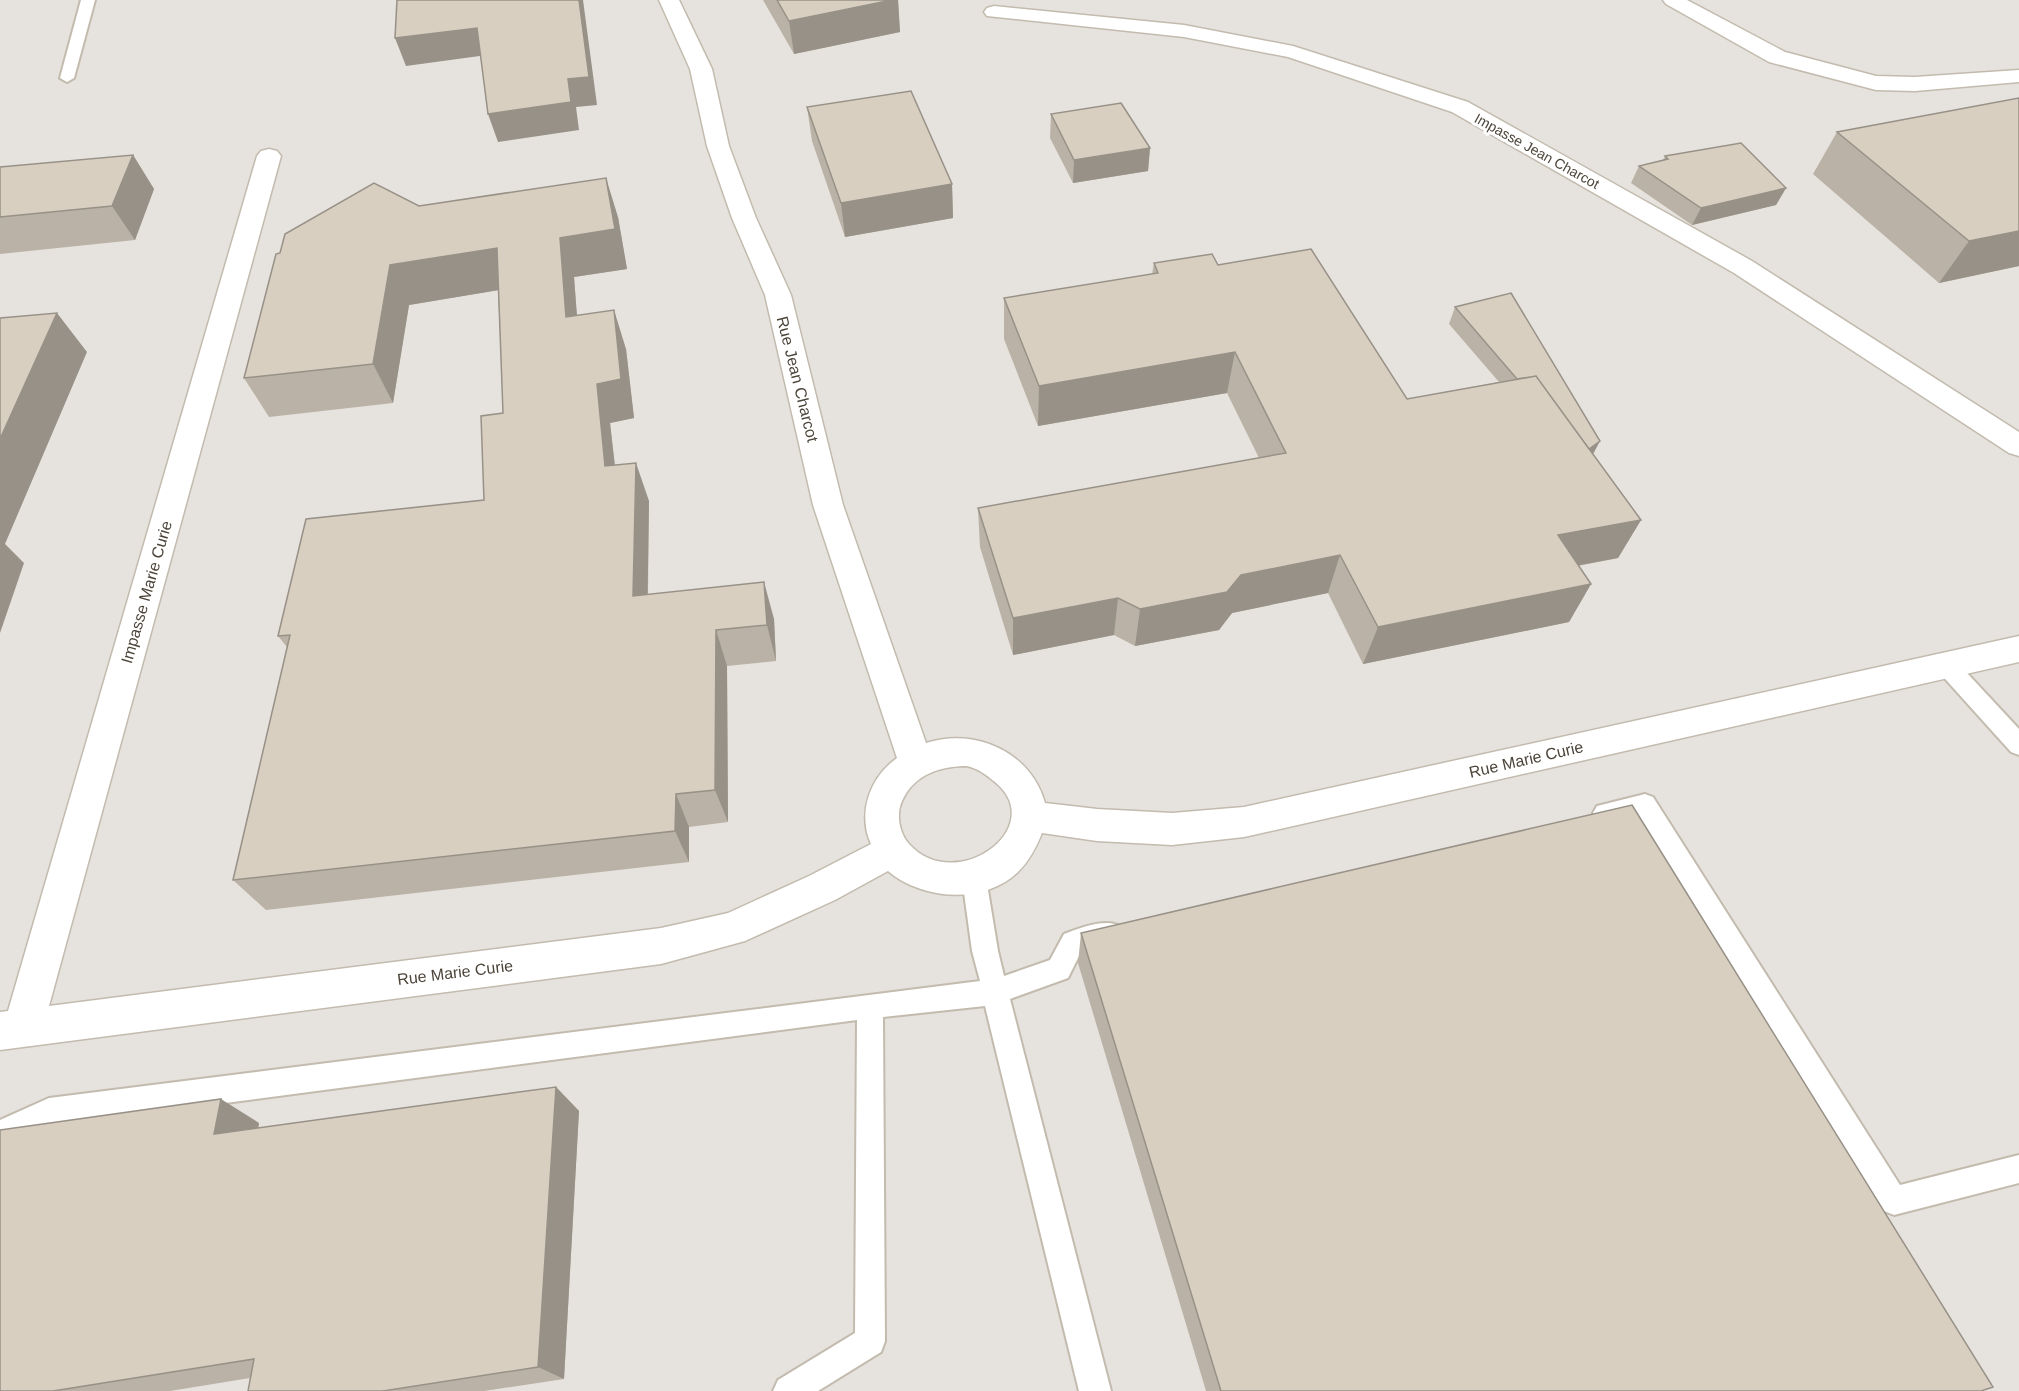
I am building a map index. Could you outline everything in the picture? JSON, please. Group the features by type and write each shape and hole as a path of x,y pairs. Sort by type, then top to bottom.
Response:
{"street":[{"name":"Rue Jean Charcot","path":"669,0 701,69 718,146 744,218 778,295 828,505 916,762"},
{"path":"1673,0 1777,57 1876,82 1915,84 2019,76"},
{"name":"Impasse Jean Charcot","path":"994,12 1184,31 1282,50 1460,107 1743,267 2019,446"},
{"name":"Impasse Marie Curie","path":"11,1029 269,156"},
{"name":"Rue Marie Curie","path":"1030,816 1097,825 1172,829 1244,822 2019,649"},
{"path":"967,752 992,759 1011,773 1025,793 1030,816 1022,843 1003,865 974,878 943,881 914,870 892,851 882,827 884,802 896,779 916,762 940,753 967,752"},
{"name":"Rue Marie Curie","path":"11,1029 661,945 732,929 822,888 892,851"}],"lane":[{"path":"68,78 88,0"},
{"path":"1946,665 2019,745"},
{"path":"1587,818 1645,804 1894,1202 2019,1168"},
{"path":"974,878 985,951 1095,1391"},
{"path":"0,1138 7,1131 49,1113 870,1006 995,992 1059,969 1073,942 1130,928"},
{"path":"789,1391 870,1341 870,1006"}],"shaded area":[{"path":"0,0 2019,0 2019,1391 0,1391"}],"building":[{"path":"397,0 579,0 589,77 568,79 571,102 488,114 477,28 395,38"},
{"path":"777,0 892,0 789,21"},
{"path":"911,91 952,184 841,203 807,107"},
{"path":"2019,98 2019,231 1969,241 1837,132"},
{"path":"1121,103 1150,148 1074,160 1051,114"},
{"path":"1741,143 1786,188 1701,208 1639,166 1668,159 1665,156"},
{"path":"133,155 112,206 0,217 0,167"},
{"path":"606,178 615,229 560,238 566,317 614,310 621,379 597,384 605,466 636,463 633,596 764,582 767,625 716,630 715,790 676,794 675,831 233,880 290,635 278,636 306,519 484,500 481,416 503,413 497,248 390,265 373,364 244,378 276,254 280,253 285,234 374,183 419,206"},
{"path":"1311,249 1407,399 1536,376 1641,520 1558,535 1591,584 1378,627 1340,555 1241,575 1227,592 1140,609 1118,598 1013,618 978,508 1286,453 1235,352 1039,386 1004,298 1158,273 1154,263 1212,254 1218,265"},
{"path":"1511,293 1600,441 1589,449 1536,376 1517,379 1455,307"},
{"path":"57,313 0,439 0,318"},
{"path":"1632,805 1993,1387 1981,1391 1221,1391 1081,933"},
{"path":"556,1087 538,1367 383,1391 248,1391 254,1359 53,1391 0,1391 0,1130 221,1099 214,1134"}]}
